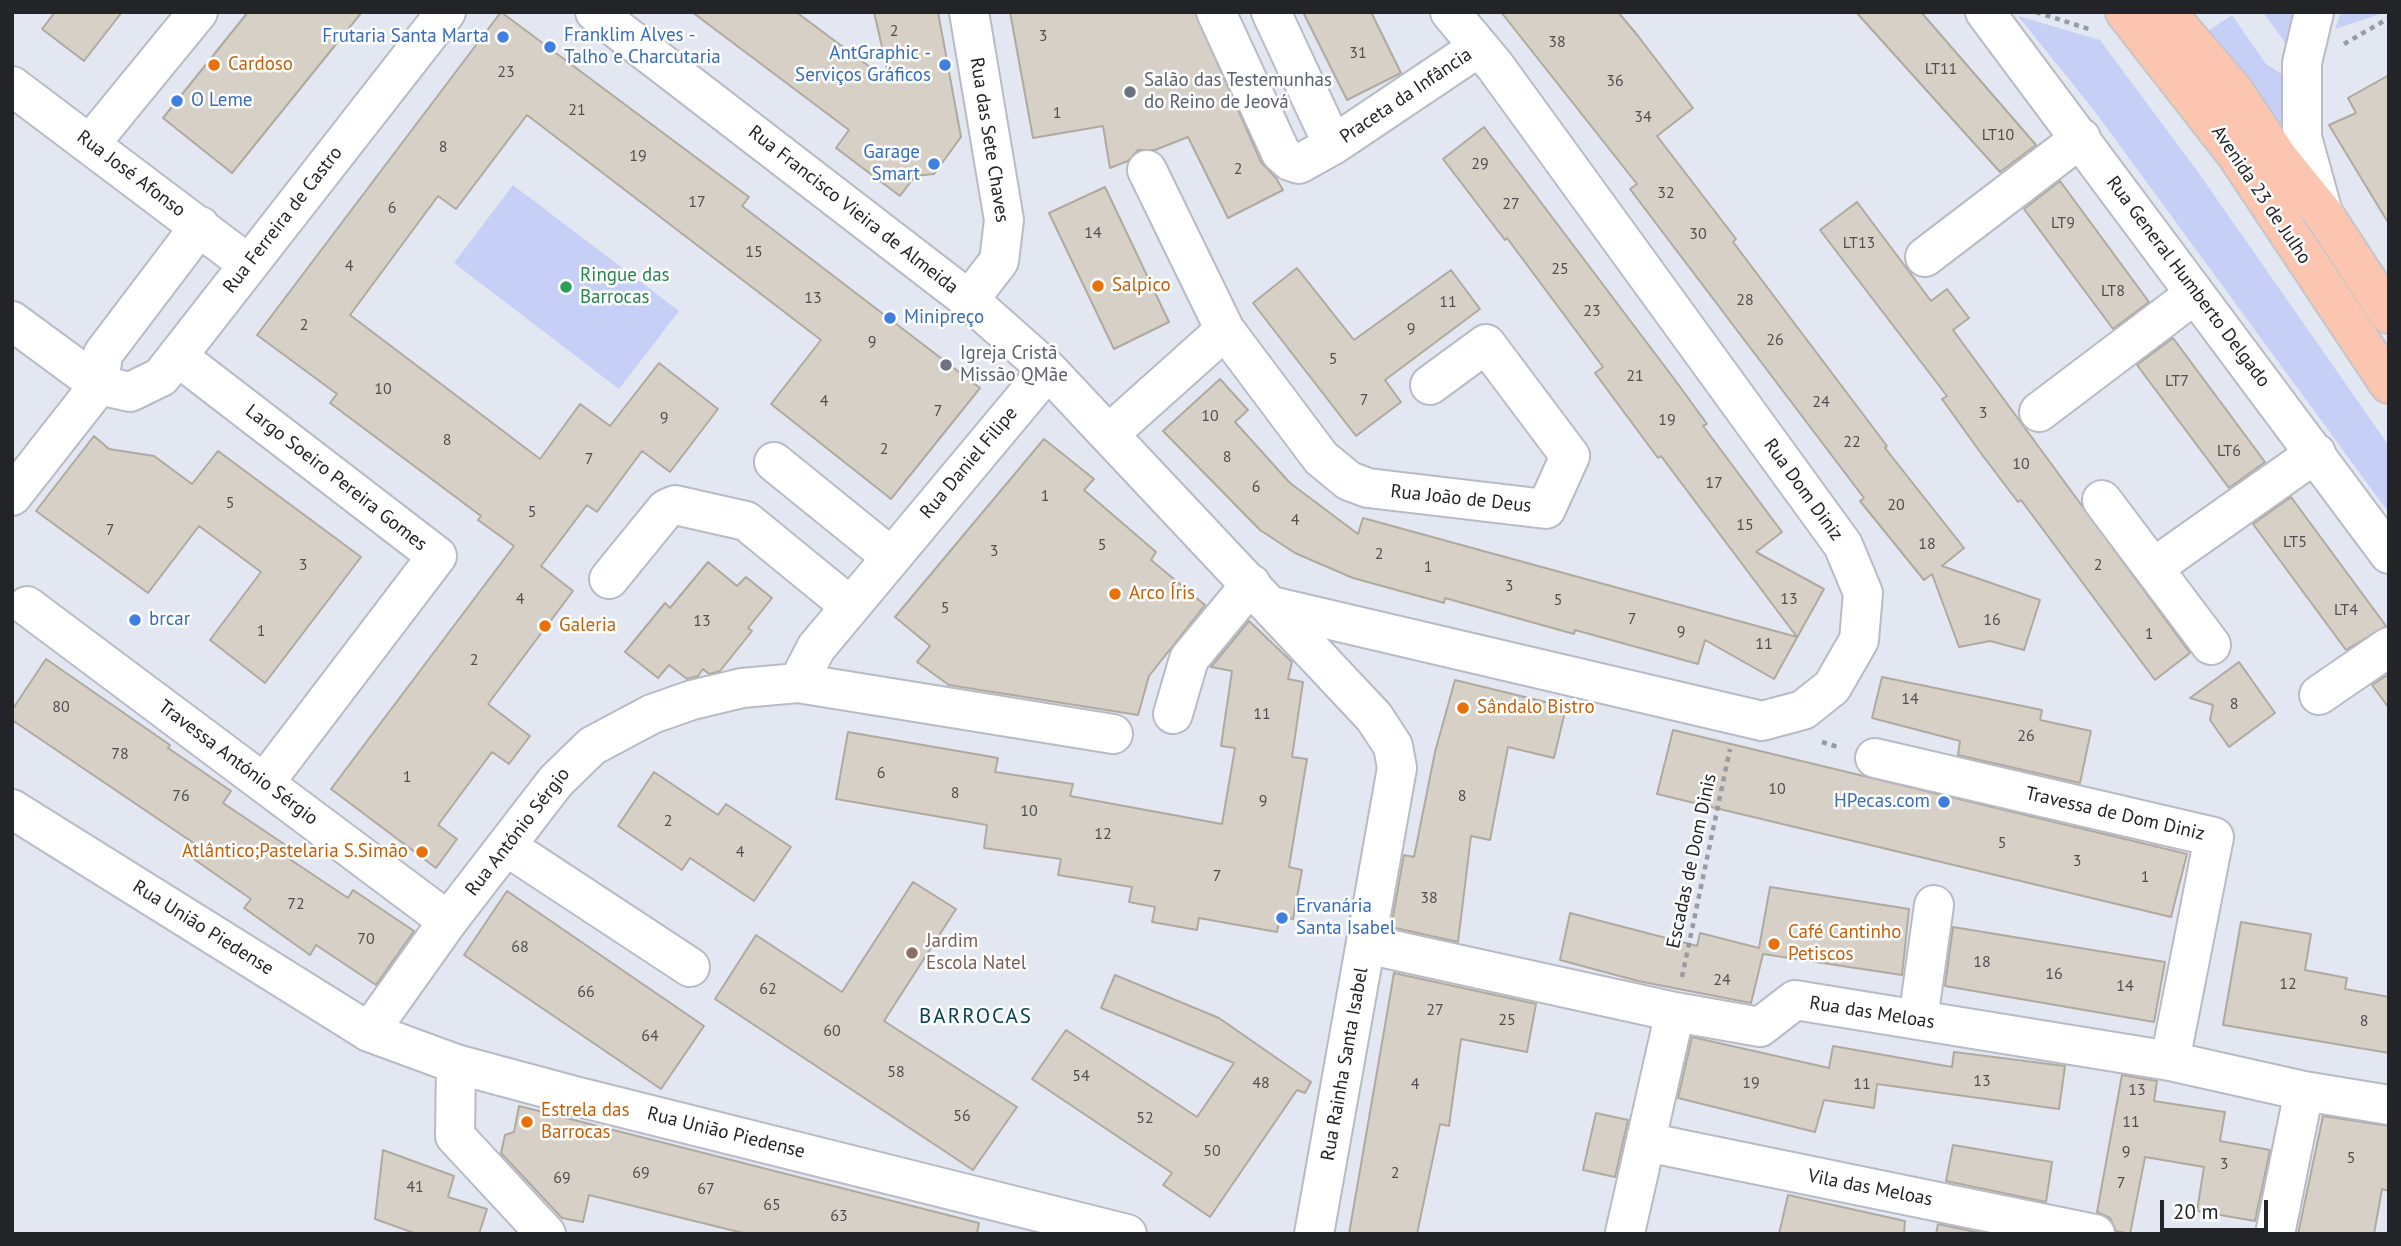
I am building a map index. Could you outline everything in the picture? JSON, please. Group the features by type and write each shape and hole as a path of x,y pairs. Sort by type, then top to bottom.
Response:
{"main road":[{"name":"Avenida 23 de Julho","path":"2153,19 2233,90 2279,159 2323,213 2389,314"},
{"name":"Avenida 23 de Julho","path":"2153,19 2236,155 2389,384"}],"street":[{"path":"90,145 198,12"},
{"name":"Rua Ferreira de Castro","path":"99,385 130,392 161,377 446,12"},
{"name":"Rua Francisco Vieira de Almeida","path":"595,12 969,300 1048,370 1261,595"},
{"name":"Rua das Sete Chaves","path":"969,12 1004,220 999,261 969,300"},
{"name":"Praceta da Infância","path":"1216,12 1281,153 1298,164 1333,145 1479,47"},
{"name":"Praceta da Infância","path":"1271,12 1333,145"},
{"name":"Rua Dom Diniz","path":"1261,595 1762,721 1802,710 1832,687 1859,640 1863,593 1843,545 1479,47 1450,12"},
{"name":"Rua General Humberto Delgado","path":"1985,12 2389,554"},
{"path":"2314,12 2302,63 2302,137 2323,213"},
{"name":"Rua José Afonso","path":"12,86 248,264"},
{"path":"1925,257 2081,138"},
{"name":"Rua João de Deus","path":"1147,170 1225,330 1321,458 1349,481 1368,488 1546,509 1570,456 1486,344 1430,385"},
{"path":"12,496 99,385 103,354 200,226"},
{"path":"2039,412 2195,294"},
{"path":"12,321 99,385"},
{"path":"1110,433 1225,330"},
{"name":"Largo Soeiro Pereira Gomes","path":"177,356 437,556 265,782"},
{"name":"Rua Daniel Filipe","path":"850,606 1048,370"},
{"path":"2153,568 2316,453"},
{"path":"774,462 890,556"},
{"path":"2102,499 2211,645"},
{"path":"609,579 666,509 675,505 746,521 850,606 811,654 798,683"},
{"path":"1173,714 1189,659 1261,595"},
{"name":"Rua Rainha Santa Isabel","path":"1261,595 1374,717 1396,756 1397,768 1314,1234"},
{"name":"Travessa António Sérgio","path":"27,606 448,921"},
{"path":"2319,695 2389,647"},
{"name":"Rua António Sérgio","path":"369,1032 448,921 567,768 608,737 652,714 692,700 758,685 798,683 1113,734"},
{"name":"Travessa de Dom Diniz","path":"1875,758 2214,837 2170,1062"},
{"name":"Rua União Piedense","path":"12,809 369,1032 456,1063 1127,1234"},
{"path":"506,846 690,967"},
{"path":"1918,1020 1934,905"},
{"name":"Rua das Meloas","path":"1366,944 1675,1012 1760,1027 1795,1000 2170,1062 2304,1091 2389,1105"},
{"path":"1625,1233 1675,1012"},
{"path":"456,1063 455,1136 546,1234"},
{"path":"2275,1234 2304,1091"},
{"name":"Vila das Meloas","path":"1646,1142 2076,1232"}],"path":[{"path":"2036,12 2153,19"},
{"name":"Escadas de Dom Dinis","path":"1675,1012 1737,715"}],"shaded area":[{"path":"2263,12 2299,12 2288,47"},
{"path":"2341,12 2386,12 2335,29"},
{"path":"2232,15 2266,64 2283,75 2287,133 2281,141 2199,37"},
{"path":"2018,16 2100,40 2198,172 2389,446 2389,513 2093,109"},
{"name":"Ringue das Barrocas","path":"513,185 679,311 619,389 454,263"}],"building":[{"path":"55,12 122,12 84,61 42,29"},
{"path":"248,12 362,12 232,173 163,118"},
{"path":"501,12 749,197 742,206 980,388 891,499 771,404 821,340 527,115 456,209 438,196 350,315 540,459 580,404 610,426 659,363 718,409 670,472 642,451 597,512 587,505 541,566 573,591 488,704 530,736 509,764 492,752 438,825 457,839 436,868 331,789 514,546 478,520 481,516 330,403 337,394 257,335"},
{"path":"692,12 796,12 890,82 874,12 938,12 961,137 934,174 915,176 900,196 836,148 849,130"},
{"path":"1010,12 1195,12 1261,162 1283,190 1228,218 1188,137 1155,150 1138,150 1128,161 1110,168 1103,126 1033,138"},
{"path":"1303,12 1371,12 1401,73 1347,100"},
{"path":"1501,12 1618,12 1638,36 1693,108 1657,136 1736,239 1733,242 1887,446 1885,448 1964,548 1942,566 2040,600 2024,650 1990,641 1959,647 1932,574 1924,580 1860,501 1864,498 1630,189 1637,184"},
{"path":"1856,12 1921,12 2036,145 2000,172"},
{"path":"2389,75 2389,224 2329,125 2356,113 2348,98"},
{"path":"1484,127 1675,380 1707,424 1703,426 1782,532 1756,552 1824,589 1774,679 1705,640 1698,664 1575,630 1574,634 1445,598 1444,603 1353,578 1295,553 1260,530 1163,431 1220,379 1248,410 1235,422 1290,483 1358,534 1363,518 1797,637 1595,373 1603,367 1507,238 1505,240 1443,159"},
{"path":"2060,181 2149,302 2113,329 2024,209"},
{"path":"1105,187 1169,322 1114,349 1049,213"},
{"path":"1857,202 1931,301 1947,289 1969,318 1953,330 2190,653 2155,680 2021,500 2018,502 1983,456 1942,399 1947,396 1820,230"},
{"path":"1297,268 1354,340 1451,270 1480,309 1385,380 1401,402 1356,436 1253,303"},
{"path":"2173,338 2265,462 2229,488 2137,365"},
{"path":"94,436 109,449 154,456 192,484 218,451 361,557 265,683 210,640 261,572 199,526 148,593 36,511"},
{"path":"1044,439 1094,479 1084,490 1156,552 1151,560 1205,605 1149,676 1138,715 949,685 917,662 930,646 895,617"},
{"path":"2291,497 2386,626 2346,650 2253,524"},
{"path":"708,562 737,586 746,577 772,598 748,628 752,631 720,671 709,674 703,669 698,676 687,679 669,665 658,678 625,652 665,603 670,608"},
{"path":"1249,621 1292,662 1288,679 1303,682 1292,757 1307,759 1289,867 1302,870 1293,919 1280,917 1277,932 1199,918 1197,930 1152,922 1155,907 1129,902 1132,887 1058,875 1061,859 984,848 987,825 836,799 848,732 998,758 995,772 1073,784 1070,796 1222,824 1235,748 1221,746 1232,671 1211,667"},
{"path":"46,659 231,791 223,803 287,846 282,854 348,898 353,890 414,931 376,985 316,945 310,955 244,908 251,899 188,855 195,844 12,720 12,710"},
{"path":"2239,662 2275,713 2229,747 2210,720 2213,705 2190,698"},
{"path":"2389,674 2389,708 2372,685"},
{"path":"1882,677 2042,710 2040,720 2091,731 2080,783 1958,755 1960,741 1872,718"},
{"path":"1455,680 1566,707 1554,758 1508,747 1490,840 1471,836 1458,942 1391,927 1404,855 1414,857 1435,752"},
{"path":"1673,730 2187,854 2171,917 1657,794"},
{"path":"654,772 718,815 726,804 791,847 754,901 690,858 682,870 618,826"},
{"path":"913,882 956,909 884,1021 1017,1107 973,1170 715,999 756,935 842,992"},
{"path":"1770,887 1909,909 1902,975 1763,954 1751,1003 1638,981 1560,960 1570,913 1697,946 1700,933 1759,948"},
{"path":"507,891 704,1026 661,1089 464,955"},
{"path":"2241,922 2311,934 2305,970 2347,978 2345,989 2389,997 2389,1053 2223,1025"},
{"path":"1953,927 2165,962 2154,1022 1945,986"},
{"path":"1394,973 1536,1004 1527,1052 1461,1039 1449,1126 1440,1124 1417,1234 1349,1234"},
{"path":"1115,975 1219,1018 1311,1082 1305,1093 1297,1090 1210,1217 1163,1185 1172,1173 1032,1079 1066,1030 1197,1117 1234,1063 1101,1008"},
{"path":"1692,1037 1829,1068 1833,1046 1952,1067 1954,1052 2065,1066 2059,1109 1877,1084 1874,1108 1824,1100 1815,1132 1678,1098"},
{"path":"2122,1075 2157,1081 2154,1101 2225,1112 2220,1141 2270,1150 2255,1221 2197,1211 2204,1167 2145,1157 2130,1234 2116,1231 2110,1218 2097,1212"},
{"path":"519,1106 979,1223 977,1234 747,1234 589,1195 583,1222 562,1218 501,1153 505,1135 514,1132"},
{"path":"1596,1113 1628,1120 1615,1177 1583,1170"},
{"path":"2323,1116 2389,1126 2389,1191 2382,1189 2374,1234 2298,1234"},
{"path":"1953,1145 2052,1162 2046,1202 1946,1181"},
{"path":"383,1150 454,1176 448,1197 487,1209 479,1234 417,1234 375,1219"},
{"path":"1788,1195 1905,1221 1904,1234 1779,1234"},
{"path":"1938,1224 1985,1234 1936,1234"}],"place":[{"name":"Frutaria Santa Marta","path":"503,37"},
{"name":"Franklim Alves - Talho e Charcutaria","path":"550,47"},
{"name":"Cardoso","path":"214,65"},
{"name":"AntGraphic - Serviços Gráficos","path":"945,65"},
{"name":"Salão das Testemunhas do Reino de Jeová","path":"1130,92"},
{"name":"O Leme","path":"177,101"},
{"name":"Garage Smart","path":"934,164"},
{"name":"Salpico","path":"1098,286"},
{"name":"Ringue das Barrocas","path":"566,287"},
{"name":"Minipreço","path":"890,318"},
{"name":"Igreja Cristã Missão QMãe","path":"946,365"},
{"name":"Arco Íris","path":"1115,594"},
{"name":"brcar","path":"135,620"},
{"name":"Galeria","path":"545,626"},
{"name":"Sândalo Bistro","path":"1463,708"},
{"name":"HPecas.com","path":"1944,802"},
{"name":"Atlântico;Pastelaria S.Simão","path":"422,852"},
{"name":"Ervanária Santa Isabel","path":"1282,918"},
{"name":"Café Cantinho Petiscos","path":"1774,944"},
{"name":"Jardim Escola Natel","path":"912,953"},
{"name":"Estrela das Barrocas","path":"527,1122"}],"district":[{"name":"BARROCAS","path":"976,1017"}]}
